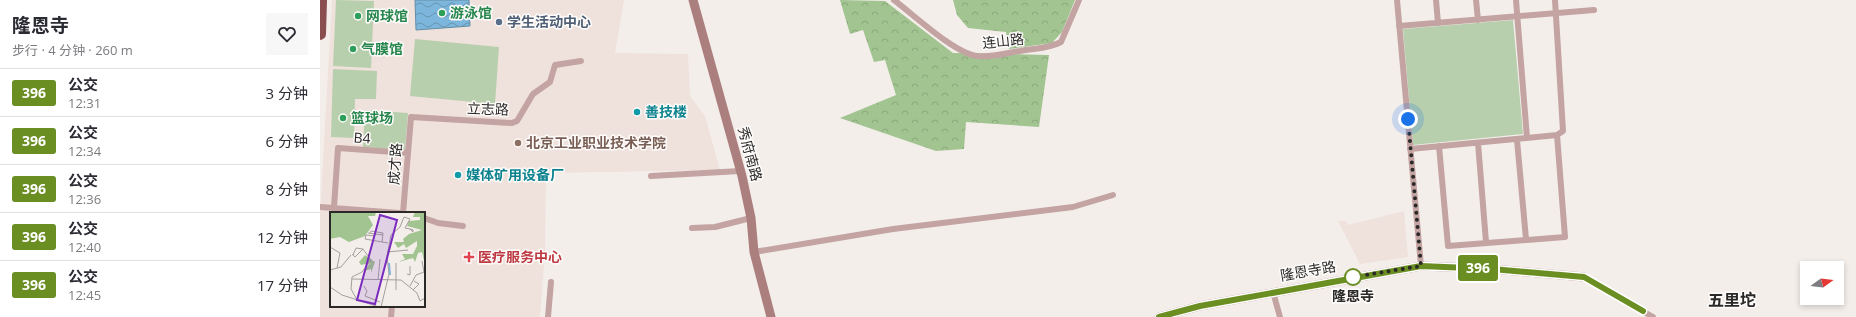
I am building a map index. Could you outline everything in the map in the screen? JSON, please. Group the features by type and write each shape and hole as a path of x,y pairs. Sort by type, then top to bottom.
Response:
{"highway":[{"path":"320,0 320,34"}],"street":[{"name":"秀府南路","path":"693,0 740,171 751,218 754,252 771,317"},
{"name":"连山路","path":"894,0 963,52 978,56 1044,48 1062,42 1079,0"},
{"path":"1398,0 1421,266"},
{"path":"1436,0 1438,23"},
{"path":"1476,0 1478,20"},
{"path":"1516,0 1527,138"},
{"path":"1410,149 1557,136 1563,131 1555,0"},
{"path":"1400,26 1594,10"},
{"name":"立志路","path":"411,117 512,123 517,121 532,94 550,82 555,66 581,61"},
{"name":"成才路","path":"403,212 411,117"},
{"path":"1440,146 1448,246 1565,237 1557,136"},
{"path":"1517,140 1526,239"},
{"path":"1478,143 1486,242"},
{"name":"B4","path":"334,207 338,148 408,153"},
{"path":"651,176 740,171"},
{"path":"754,252 893,229 1073,207 1113,195"},
{"path":"320,207 388,212"},
{"path":"425,218 438,223 464,226"},
{"path":"692,228 715,227 751,218"},
{"name":"隆恩寺路","path":"1159,317 1200,306 1421,266 1492,269 1584,277"},
{"path":"1584,277 1653,317"},
{"path":"548,317 551,282"},
{"path":"1272,292 1280,317"},
{"path":"391,317 392,307"}],"shaded area":[{"name":"北京工业职业技术学院","path":"332,0 624,0 615,53 688,54 690,96 705,116 720,170 546,173 545,251 540,317 320,317 320,215"},
{"path":"1404,211 1408,257 1360,264 1338,221 1346,221 1348,225"}],"green space":[{"name":"气膜馆","path":"336,0 374,1 371,68 333,66"},
{"path":"840,0 885,1 953,53 1049,55 1039,127 966,122 964,149 936,151 840,118 896,95 885,60 874,62 863,30 850,34"},
{"path":"953,0 1075,0 1062,32 1052,43 1009,49 1006,32 968,28 957,15"},
{"path":"1513,20 1523,134 1413,145 1403,29"},
{"path":"415,39 499,47 495,104 410,96"},
{"name":"篮球场","path":"333,69 377,71 376,99 355,99 354,138 331,137"},
{"path":"365,110 408,113 405,150 363,147"}],"water":[{"name":"游泳馆","path":"415,0 469,0 470,26 416,30"}],"bus line":[{"name":"396","path":"1159,317 1200,306 1421,266 1492,269 1584,277 1643,311"}],"place":[{"name":"游泳馆","path":"442,13"},
{"name":"网球馆","path":"358,16"},
{"name":"学生活动中心","path":"499,22"},
{"name":"气膜馆","path":"353,49"},
{"name":"善技楼","path":"637,112"},
{"name":"篮球场","path":"343,118"},
{"name":"北京工业职业技术学院","path":"518,143"},
{"name":"媒体矿用设备厂","path":"458,175"},
{"name":"医疗服务中心","path":"469,257"},
{"name":"隆恩寺","path":"1353,277"}],"district":[{"name":"五里坨","path":"1732,300"}],"route":[{"path":"1353,277 1421,266 1408,119"}]}
